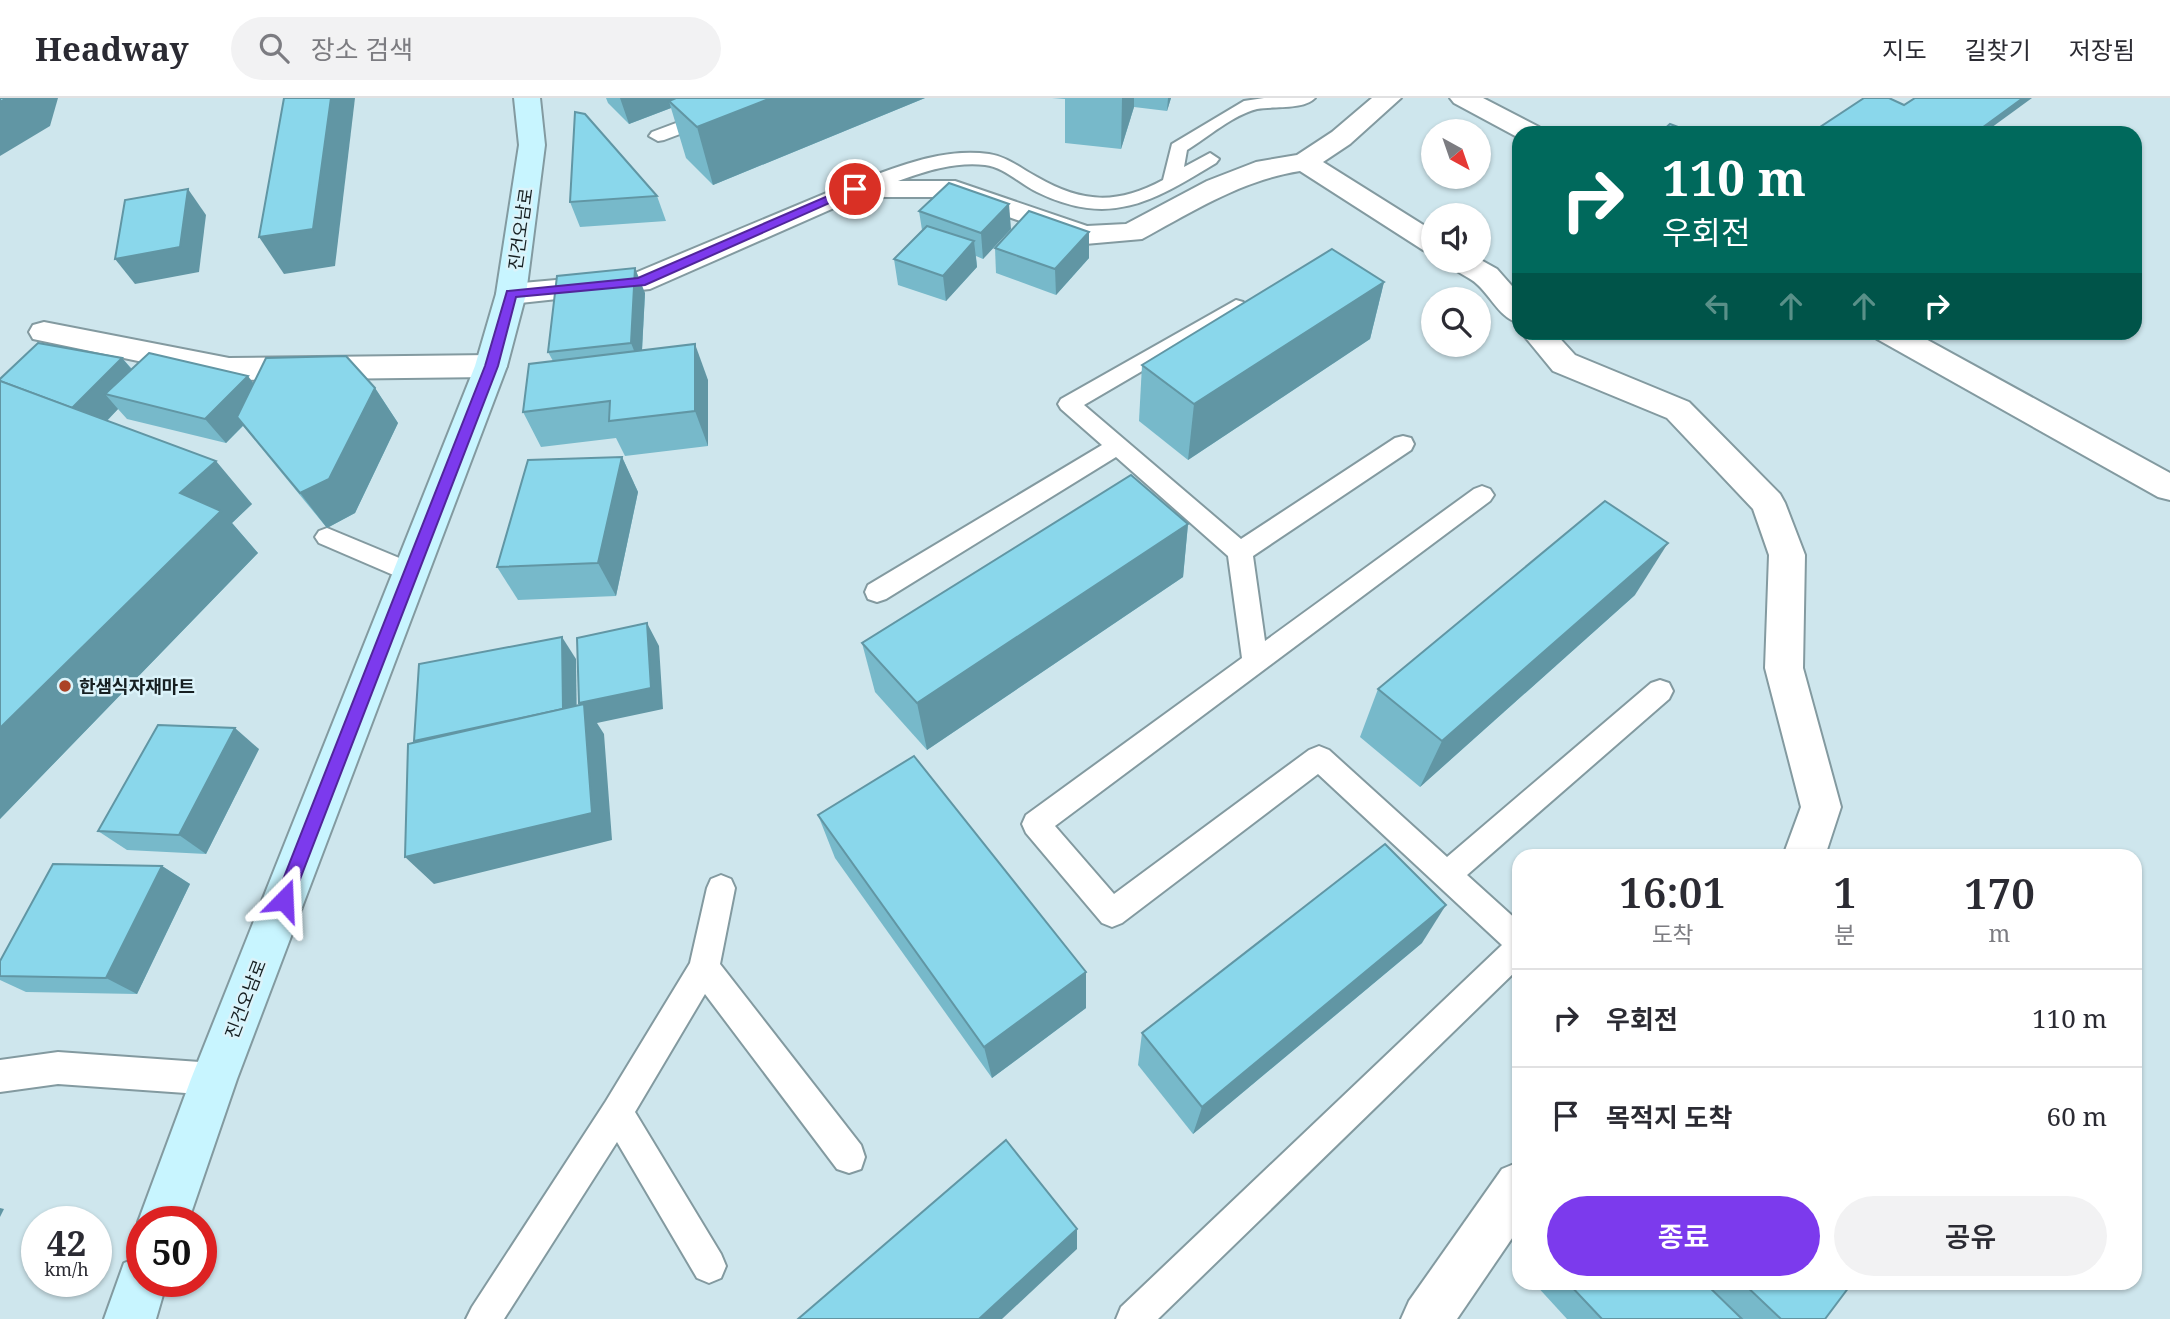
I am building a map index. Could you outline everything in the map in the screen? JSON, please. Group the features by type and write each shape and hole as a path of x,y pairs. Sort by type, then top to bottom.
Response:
{"main road":[{"name":"진건오남로","path":"169,1206 214,1079 491,366 511,294 532,145 527,98"},
{"path":"130,1319 137,1297"}],"street":[{"path":"511,294 640,282 855,189 955,189 1086,235 1132,233 1217,187 1266,168 1305,162 1341,138 1388,98"},
{"path":"1463,98 1517,126"},
{"path":"1305,162 1421,236"},
{"path":"1482,273 1512,305"},
{"path":"44,332 229,369 491,366"},
{"path":"1543,340 1564,363 1678,410 1768,503 1787,555 1784,668 1821,807 1806,849"},
{"path":"1902,340 2170,488"},
{"path":"1427,1319 1512,1196"}],"lane":[{"path":"658,136 759,98"},
{"path":"1172,181 1178,148 1223,119 1250,105 1306,98"},
{"path":"855,189 947,158 982,159 1005,164 1030,182 1062,196 1095,204 1125,203 1210,159"},
{"path":"1236,307 1069,404 1240,552 1255,662"},
{"path":"1240,552 1403,444"},
{"path":"877,592 1117,446"},
{"path":"1482,495 1036,824 1112,913 1319,758 1512,935"},
{"path":"327,537 412,574"},
{"path":"1447,875 1660,691"},
{"path":"484,1319 617,1112 704,968 721,888"},
{"path":"1133,1319 1512,955"},
{"path":"704,968 849,1157"},
{"path":"0,1076 58,1068 214,1079"},
{"path":"617,1112 709,1266"}],"building":[{"path":"284,98 331,98 313,229 259,237"},
{"path":"676,98 771,98 697,127 669,101"},
{"path":"1864,98 1889,98 1904,105 1915,98 2023,98 1985,126 1822,126"},
{"path":"575,112 585,114 657,196 570,202"},
{"path":"949,183 1009,204 981,233 919,211"},
{"path":"188,189 180,247 115,259 125,200"},
{"path":"1029,211 1089,232 1055,269 995,248"},
{"path":"927,226 974,241 943,276 894,259"},
{"path":"1332,249 1384,282 1194,404 1142,365"},
{"path":"635,268 631,343 548,352 557,276"},
{"path":"38,343 122,358 72,408 0,381"},
{"path":"695,344 695,411 609,421 610,401 523,412 529,364"},
{"path":"149,353 248,376 205,419 105,394"},
{"path":"346,356 375,388 329,479 300,493 237,417 266,358"},
{"name":"한샘식자재마트","path":"0,381 216,461 180,493 221,511 0,728"},
{"path":"622,457 598,563 497,567 528,460"},
{"path":"1131,475 1188,524 917,703 862,643"},
{"path":"1605,501 1668,543 1442,741 1378,689"},
{"path":"647,623 651,688 579,703 577,638"},
{"path":"562,637 563,709 414,741 419,664"},
{"path":"584,704 592,813 405,857 408,744"},
{"path":"158,725 235,728 179,835 98,831"},
{"path":"914,756 1086,972 984,1047 818,815"},
{"path":"1385,844 1446,905 1202,1107 1142,1033"},
{"path":"53,864 162,866 106,978 0,976 0,961"},
{"path":"1006,1140 1077,1229 979,1319 798,1319"},
{"path":"1575,1290 1712,1290 1742,1319 1602,1319"},
{"path":"1750,1290 1847,1290 1825,1319 1781,1319"}],"place":[{"name":"한샘식자재마트","path":"65,686"}],"route":[{"path":"284,900 491,366 511,294 640,282 855,189"}]}
